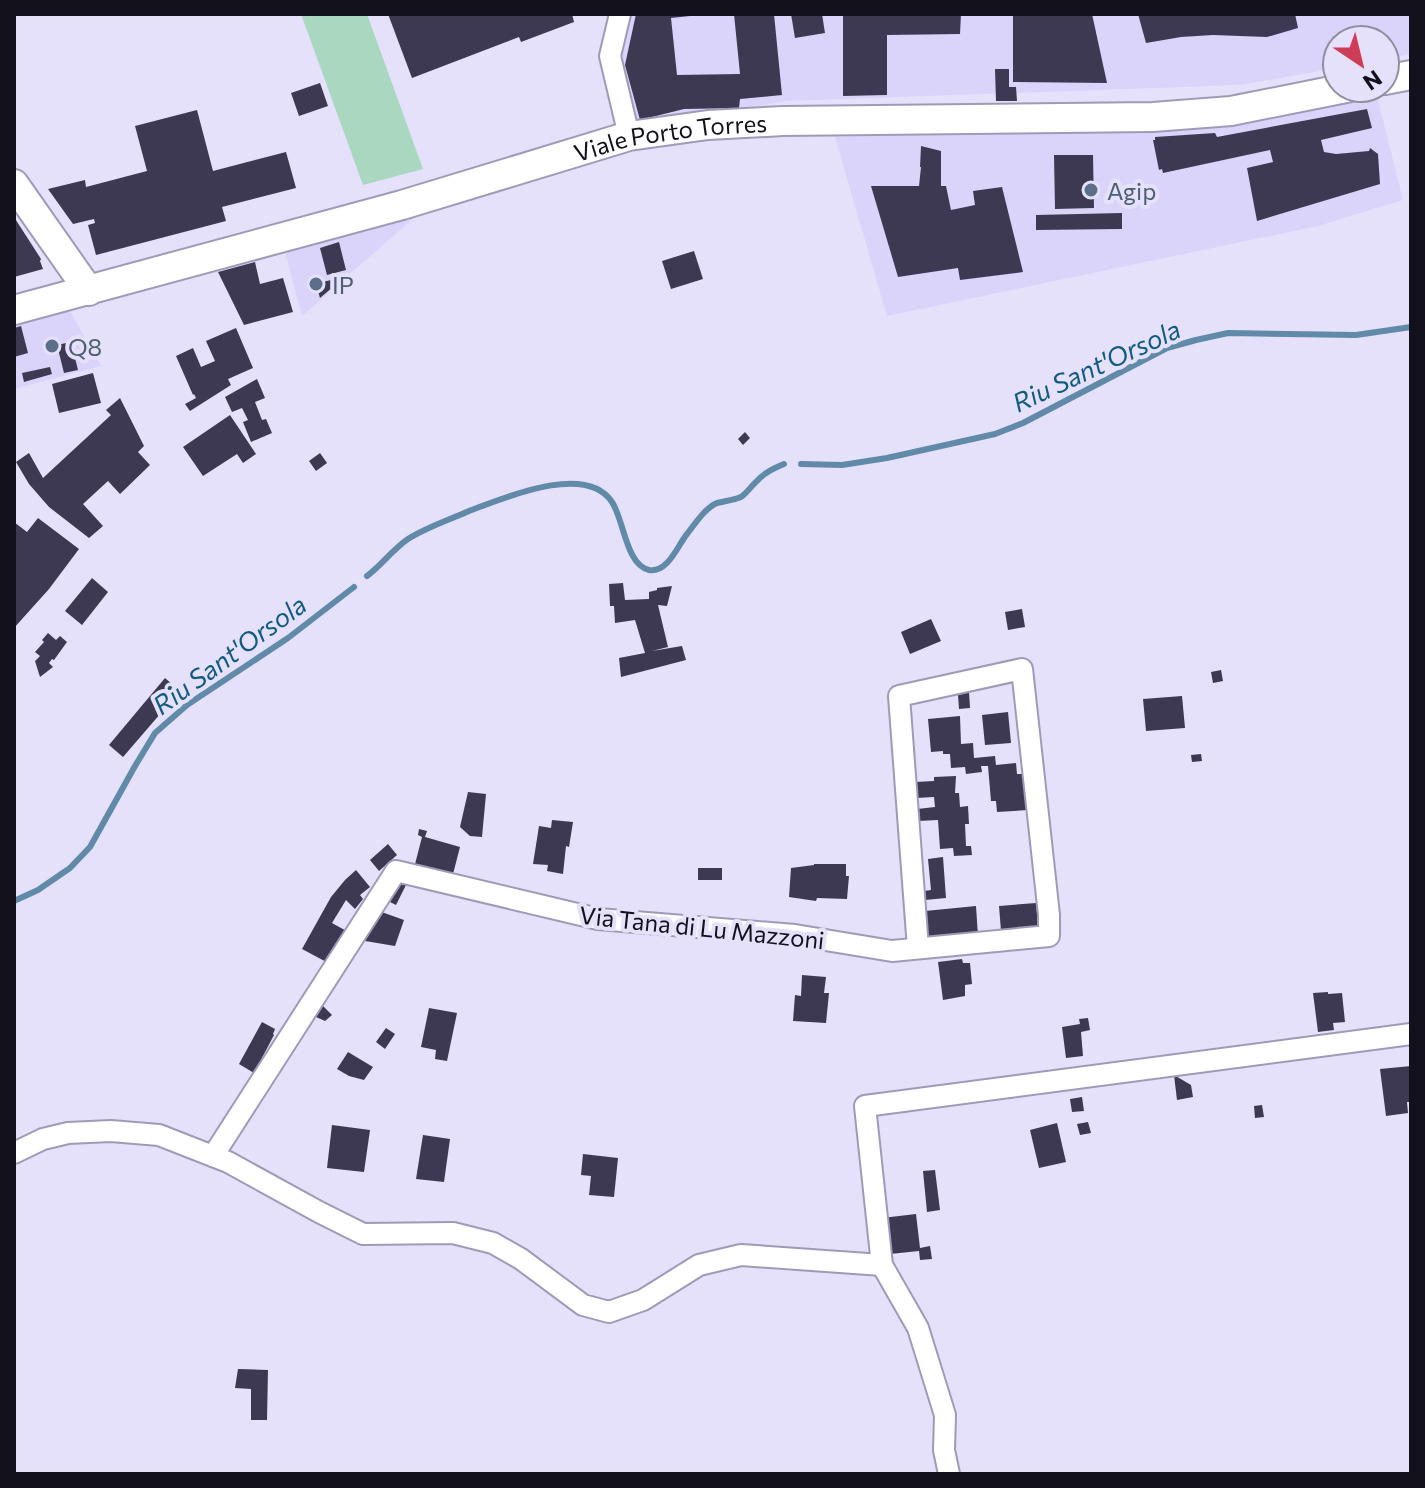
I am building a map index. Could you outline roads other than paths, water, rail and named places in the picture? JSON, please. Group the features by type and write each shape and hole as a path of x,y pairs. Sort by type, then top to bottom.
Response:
{"main road":[{"name":"Viale Porto Torres","path":"14,310 402,205 629,136 708,125 783,121 1153,117 1231,111 1321,93"},
{"path":"14,184 89,291"}],"street":[{"path":"620,14 610,56 629,136"},
{"name":"Via Tana di Lu Mazzoni","path":"213,1156 396,871 598,919 795,935 892,951 1049,936 1022,669 899,696 918,948"},
{"path":"949,1474 944,1450 945,1415 918,1328 882,1265 865,1106 1411,1034"},
{"path":"14,1153 43,1139 68,1133 111,1131 159,1135 228,1162 363,1234 453,1233 493,1243 521,1259 583,1305 609,1312 643,1300 699,1265 741,1255 882,1265"}],"waterway":[{"name":"Riu Sant'Orsola","path":"801,464 842,465 995,434 1023,423 1167,348 1196,340 1228,333 1356,335 1411,327"},
{"name":"Riu Sant'Orsola","path":"367,576 403,543 430,527 523,492 565,484 600,490 612,502 635,560 649,570 656,570 667,563 708,509 717,503 741,497 764,475 784,464"},
{"name":"Riu Sant'Orsola","path":"14,901 38,890 70,868 90,847 155,733 187,705 288,638 354,587"}],"place":[{"name":"Agip","path":"1091,190"},
{"name":"IP","path":"316,284"},
{"name":"Q8","path":"52,346"}]}
